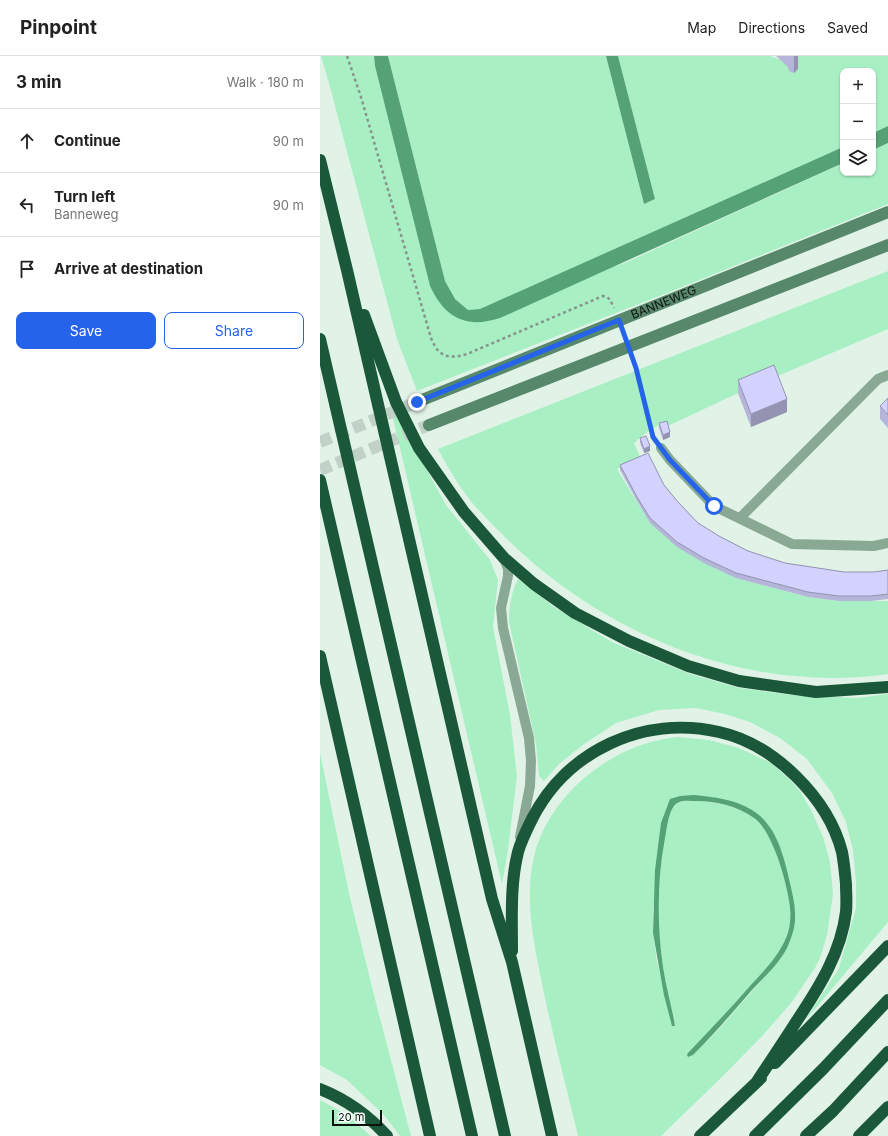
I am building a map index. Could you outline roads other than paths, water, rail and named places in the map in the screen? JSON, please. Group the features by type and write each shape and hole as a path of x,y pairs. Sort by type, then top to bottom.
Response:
{"highway":[{"path":"320,160 347,270 492,899 512,962 552,1136"},
{"path":"347,270 396,402 419,448 464,512 504,558 534,584 575,613 629,641 688,666 739,681 816,692 888,687"},
{"path":"320,339 505,1136"},
{"path":"320,480 472,1136"},
{"path":"320,656 430,1136"},
{"path":"512,962 512,895 518,851 538,806 554,785 571,768 589,754 608,744 627,736 645,732 680,728 720,732 738,738 769,754 794,775 809,790 822,809 837,839 842,853 847,898 846,913 838,945 821,984 756,1083"},
{"path":"700,1136 756,1083 888,946"},
{"path":"755,1136 824,1069 888,1000"},
{"path":"806,1136 833,1111 888,1052"},
{"path":"320,1089 364,1115 387,1136"},
{"path":"859,1136 888,1107"}],"main road":[{"name":"BANNEWEG","path":"417,402 888,212"},
{"path":"429,425 888,245"}],"lane":[{"path":"740,518 878,379 888,375"},
{"path":"661,448 670,460 714,506 792,544 874,546 888,542"},
{"path":"504,558 508,569 508,576 501,608 503,628 529,738 531,761 530,786 518,851"}],"tunnel":[{"path":"320,442 417,402"},
{"path":"320,470 429,425"}]}
